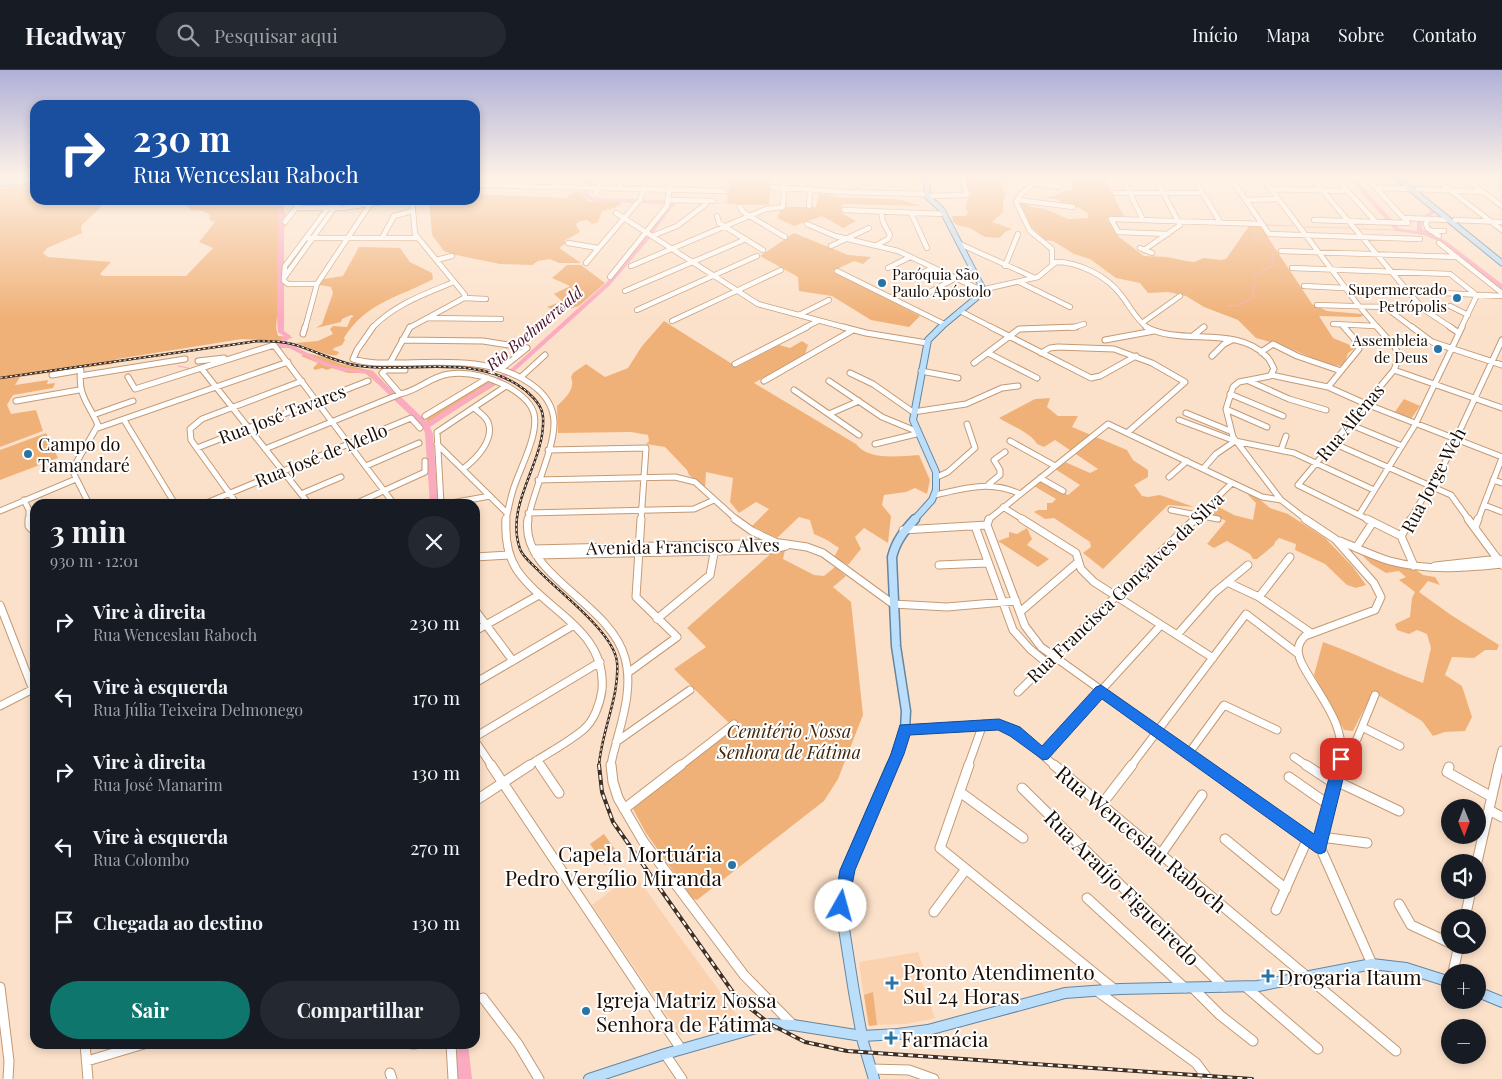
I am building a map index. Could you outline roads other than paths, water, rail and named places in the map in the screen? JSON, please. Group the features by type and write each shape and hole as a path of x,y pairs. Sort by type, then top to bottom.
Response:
{"main road":[{"path":"873,1074 862,1036 842,916 842,897 848,870 897,754 905,729 906,711 896,646 892,557 894,546 903,530 928,506 935,495 937,477 916,432 914,412 927,343 933,334 976,298 981,290 980,281 949,224"},
{"path":"1454,224 1502,263"},
{"path":"1460,224 1502,258"},
{"path":"589,1079 681,1049 761,1026 776,1024 862,1036 898,1034 928,1030 1065,993 1114,989 1246,986 1308,978 1372,964 1406,968 1441,979"},
{"path":"1486,995 1502,1002"}],"street":[{"path":"316,224 285,266 284,281 288,284 317,284"},
{"path":"284,278 322,224"},
{"path":"303,334 317,284 357,224"},
{"path":"382,238 390,224"},
{"path":"413,224 418,238 465,295 464,298"},
{"path":"586,263 619,224"},
{"path":"634,224 756,304 853,330 927,343"},
{"path":"610,277 653,224"},
{"path":"652,236 680,224"},
{"path":"721,224 763,250"},
{"path":"631,266 730,224"},
{"path":"764,224 785,236"},
{"path":"807,224 827,234 877,245 910,257 981,290 1035,278 1052,264 1060,261 1074,263 1118,291 1142,323 1156,331"},
{"path":"877,245 890,236 884,224"},
{"path":"916,224 927,248"},
{"path":"1027,224 1030,231 1052,249 1052,264"},
{"path":"1114,224 1118,232 1168,234"},
{"path":"1152,253 1142,249 1168,234 1179,224"},
{"path":"1262,224 1269,234 1420,240"},
{"name":"Rua Alfenas","path":"1297,224 1359,306 1392,343 1398,353 1399,360 1394,370 1298,485 1359,515"},
{"path":"1351,224 1427,313 1459,333"},
{"path":"1426,224 1430,231 1439,236"},
{"path":"831,246 869,228"},
{"path":"1430,231 1444,230"},
{"path":"1005,266 1018,234"},
{"path":"306,238 418,238"},
{"path":"625,291 746,239"},
{"path":"568,243 598,248"},
{"path":"1439,243 1502,294"},
{"path":"960,244 1035,278"},
{"path":"1281,251 1456,257"},
{"path":"436,260 452,256"},
{"path":"637,310 757,256"},
{"path":"888,268 910,257"},
{"path":"910,279 932,268"},
{"path":"1292,268 1450,274 1477,295"},
{"path":"672,321 781,270"},
{"path":"837,271 944,324"},
{"path":"928,293 954,279"},
{"path":"454,282 399,306 381,317 368,331 353,357 364,362 467,363 501,369 521,377 542,391 553,406 554,423 548,450 528,513 528,531 535,552 550,574 595,612 620,643 629,672 628,691 611,766 616,789 624,809 640,835 738,967 793,1025"},
{"path":"1019,282 1070,307"},
{"path":"1304,286 1463,292 1477,295 1502,294"},
{"path":"1401,536 1359,515 1416,424 1477,295"},
{"path":"1142,323 1180,296"},
{"path":"390,363 408,328 423,318 464,298 486,298"},
{"path":"799,315 829,300"},
{"path":"1317,305 1385,308 1432,342 1502,365"},
{"path":"1450,306 1468,314"},
{"path":"960,311 1091,378 1100,376 1136,356"},
{"path":"423,318 501,319"},
{"path":"735,364 818,320"},
{"path":"974,363 1009,336 1022,329 1073,328 1084,324"},
{"path":"1332,324 1375,326"},
{"path":"1328,387 1359,349 1357,342 1342,325"},
{"path":"1194,335 1204,326"},
{"path":"764,381 853,330"},
{"path":"1105,340 1156,331 1232,340 1261,352 1274,367 1272,375"},
{"path":"402,340 483,341 527,348 501,369"},
{"path":"1212,356 1224,344 1232,340"},
{"name":"Rua Jorge Weh","path":"1417,567 1401,536 1427,491 1434,486 1502,340"},
{"path":"1261,352 1273,344 1297,356 1341,371"},
{"path":"128,377 135,389 274,345 390,499"},
{"path":"1041,353 1054,347 1106,347 1136,356 1177,375 1185,382 1127,432"},
{"path":"988,353 1037,378"},
{"path":"521,377 545,355"},
{"path":"198,361 223,358 226,360"},
{"path":"80,376 185,359"},
{"path":"86,499 72,473 72,467 98,428 288,362"},
{"path":"201,368 305,499"},
{"path":"52,374 81,370 79,390 93,414 98,428"},
{"path":"400,394 382,373 386,370 405,370"},
{"path":"1394,370 1502,408"},
{"path":"921,371 958,378"},
{"path":"850,373 873,384 914,412 966,404 1002,388 1018,386"},
{"path":"265,449 400,394 410,393 448,374 469,374 488,378 506,386 529,405 534,412 535,419 531,439 506,512 506,537 509,555 521,574 540,595 574,625 594,652 600,662 604,675 602,690 592,720 574,737 480,798"},
{"path":"1333,443 1434,486 1454,499 1501,562 1444,569 1417,567 1379,558 1335,539 1292,510 1281,500 1260,470 1235,441 1230,431 1226,409 1230,394 1236,384 1272,375 1328,387 1502,458 1475,527"},
{"path":"425,416 488,378"},
{"path":"830,380 898,426 916,432"},
{"path":"234,499 190,437 191,427 202,419 302,381"},
{"name":"Rua José Tavares","path":"197,448 368,381"},
{"path":"1248,381 1281,396 1326,410"},
{"path":"441,499 437,432 506,386"},
{"path":"16,402 79,390"},
{"path":"794,390 859,435"},
{"path":"1230,394 1283,416"},
{"path":"93,414 133,401"},
{"path":"829,414 859,401"},
{"path":"463,469 478,458 490,432 489,423 474,408"},
{"path":"1226,409 1268,427"},
{"path":"1186,413 1230,431"},
{"name":"Rua José de Mello","path":"216,499 411,418 420,428"},
{"path":"124,420 172,499"},
{"path":"1179,420 1235,441 1294,453 1374,490"},
{"path":"937,477 948,472 975,448 967,424"},
{"path":"1281,500 1268,499 1108,424 989,518 987,525 1020,612 1034,639 1054,657 1320,847"},
{"path":"1349,424 1402,446"},
{"path":"875,444 916,432"},
{"path":"1281,450 1286,436"},
{"path":"1010,441 1054,466"},
{"path":"1203,469 1216,454 1235,441"},
{"path":"366,466 419,443"},
{"path":"437,444 506,512"},
{"path":"548,450 646,448 636,597 677,637 629,672"},
{"path":"988,484 999,478 1000,470 994,460 1005,452"},
{"path":"1169,477 1187,461"},
{"path":"365,499 424,472 425,462"},
{"path":"301,494 341,477"},
{"path":"1040,478 1063,491"},
{"path":"0,511 76,479"},
{"path":"538,480 688,479 695,482 738,522 767,544"},
{"path":"1493,480 1502,483"},
{"name":"Rua Francisca Gonçalves da Silva","path":"1018,692 1232,482"},
{"path":"935,495 988,484 1001,485 1020,494"},
{"path":"474,499 490,496"},
{"path":"24,500 29,510 30,527"},
{"path":"528,513 694,509 714,500"},
{"path":"1484,505 1502,512"},
{"path":"1003,507 1076,553 1078,563 1086,576 1213,658"},
{"path":"1171,510 1200,514 1218,519"},
{"path":"1356,548 1373,522"},
{"path":"903,530 987,525"},
{"path":"975,526 1002,603 1016,634 1030,649 1048,663"},
{"path":"1297,653 1299,642 1311,633 1371,612 1378,607 1381,601 1380,592 1374,583 1335,539"},
{"name":"Avenida Francisco Alves","path":"535,552 715,548 780,543 789,545"},
{"name":"Avenida Francisco Alves","path":"767,544 789,545"},
{"path":"789,545 812,549 829,556 893,604 947,607 1016,601"},
{"path":"657,619 710,575 715,548"},
{"path":"480,557 509,555"},
{"path":"1259,597 1290,557"},
{"path":"939,565 987,563"},
{"path":"1020,612 1078,563"},
{"path":"1177,635 1214,593 1229,583 1248,565"},
{"path":"1229,583 1259,597 1311,633"},
{"path":"480,628 540,595"},
{"path":"0,607 30,681"},
{"path":"1102,804 1246,614 1297,653 1338,727 1342,741 1341,759 1320,837 1320,847 1372,964"},
{"path":"480,616 513,660"},
{"path":"480,681 574,625"},
{"path":"1043,754 1161,625"},
{"path":"480,736 600,662"},
{"path":"616,742 690,690"},
{"path":"0,706 30,693"},
{"path":"1341,759 1353,746 1375,695"},
{"path":"1189,753 1224,706 1277,730"},
{"path":"624,809 734,724"},
{"path":"983,724 940,848 1114,989"},
{"name":"Rua Wenceslau Raboch","path":"905,729 983,724 999,724 1009,728 1043,754 1396,1052"},
{"path":"1362,727 1400,746"},
{"path":"480,747 681,1049"},
{"path":"1479,854 1502,753"},
{"path":"1294,757 1335,782 1399,811"},
{"path":"537,760 558,793"},
{"path":"1450,767 1448,772 1492,796"},
{"path":"1289,777 1329,805"},
{"name":"Rua Araújo Figueiredo","path":"1022,788 1224,987"},
{"path":"960,792 1023,838"},
{"path":"1161,854 1202,795"},
{"path":"1489,810 1502,817"},
{"path":"1320,837 1366,843"},
{"path":"1276,910 1308,838"},
{"path":"1225,839 1286,889"},
{"path":"934,912 966,869"},
{"path":"1086,898 1220,1015 1253,1041"},
{"path":"1399,904 1411,924 1441,938"},
{"path":"1246,986 1318,1049"},
{"path":"0,987 1,1008 9,1061 8,1079"},
{"path":"1096,990 1196,1063 1208,1079"},
{"path":"483,998 518,1044 539,1079"},
{"path":"85,1049 88,1079"},
{"path":"86,1061 131,1049"},
{"path":"452,1049 453,1079"},
{"path":"664,1054 682,1079"},
{"path":"873,1074 909,1070 934,1079"}],"waterway":[{"path":"281,224 280,317 281,332 288,336 279,346 290,346 325,364 344,370 370,372 392,394"},
{"name":"Rio Boehmerwald","path":"651,232 657,224"},
{"path":"1393,224 1398,230 1425,234"},
{"path":"1420,224 1419,230 1425,234"},
{"path":"1228,306 1239,305 1252,298 1255,286 1253,282 1254,276 1273,265 1273,249 1256,236 1253,230 1256,225"},
{"path":"1266,225 1293,226"},
{"path":"1304,227 1351,228"},
{"path":"1358,229 1398,230"},
{"path":"1425,234 1444,242 1502,287"},
{"name":"Rio Boehmerwald","path":"426,426 514,369 608,284 648,237"},
{"path":"274,343 280,345"},
{"path":"178,366 192,369"},
{"path":"397,398 426,426"},
{"path":"426,426 429,434 434,499"},
{"path":"462,1049 465,1079"}],"railway":[{"path":"0,378 267,341 292,344 342,362 360,366 381,368 466,368 487,372 506,379 525,390 539,405 543,417 542,434 538,450 517,515 520,549 527,560 596,625 614,650 617,662 616,688 600,753 599,765"},
{"path":"599,765 602,792 613,822 737,998 770,1024 805,1042 847,1051 1252,1079"}],"place":[{"name":"Paróquia São Paulo Apóstolo","path":"882,283"},
{"name":"Supermercado Petrópolis","path":"1457,298"},
{"name":"Assembleia de Deus","path":"1438,349"},
{"name":"Campo do Tamandaré","path":"28,454"},
{"name":"Capela Mortuária Pedro Vergílio Miranda","path":"732,865"},
{"name":"Drogaria Itaum","path":"1268,976"},
{"name":"Pronto Atendimento Sul 24 Horas","path":"892,983"},
{"name":"Igreja Matriz Nossa Senhora de Fátima","path":"586,1011"},
{"name":"Farmácia","path":"891,1038"}],"park label":[{"name":"Cemitério Nossa Senhora de Fátima","path":"789,741"}]}
